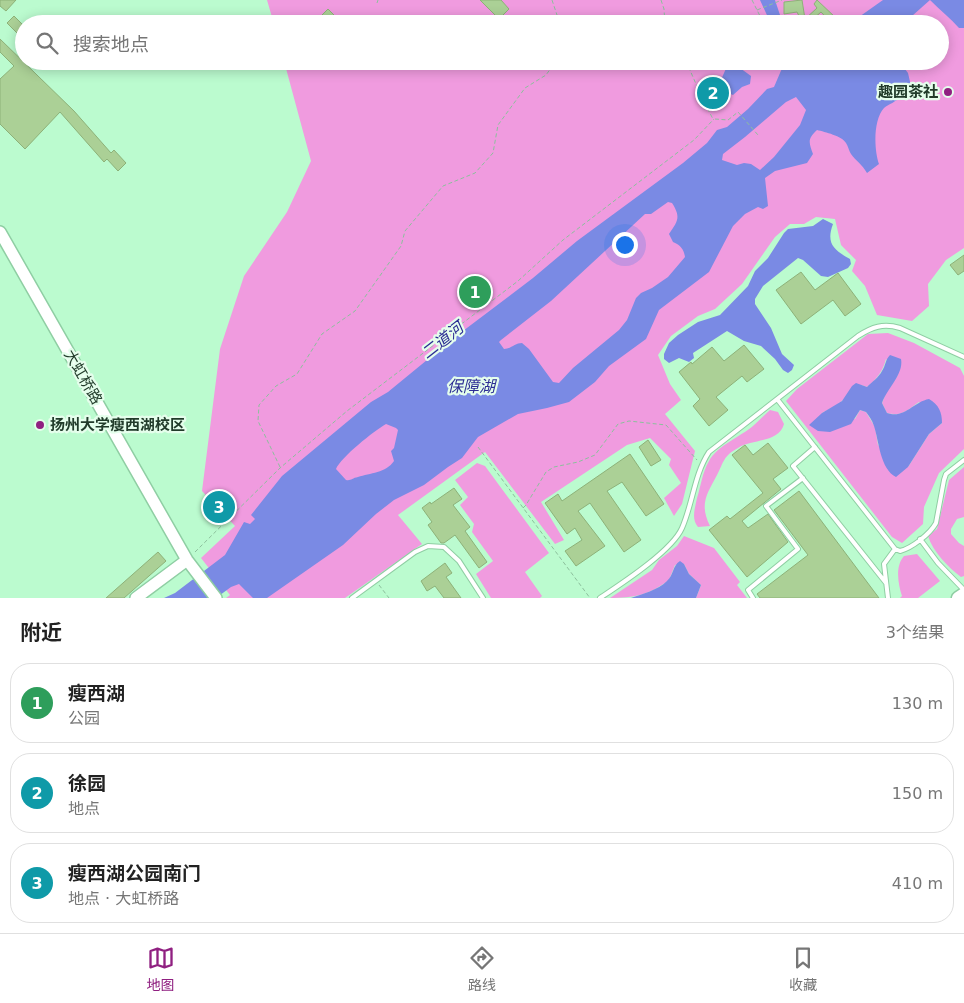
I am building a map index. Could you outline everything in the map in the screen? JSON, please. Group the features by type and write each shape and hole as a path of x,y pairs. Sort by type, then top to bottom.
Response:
{"main road":[{"path":"958,598 964,592"}],"street":[{"name":"大虹桥路","path":"0,232 191,564 216,598"},
{"path":"136,598 191,564"}],"lane":[{"path":"600,598 641,570 671,543 681,531 688,513 701,464 709,452 858,336 881,325 890,325 964,358"},
{"path":"777,399 895,549 900,551 905,550 933,529 936,523 942,486 946,474 964,460"},
{"path":"815,447 793,466 886,583"},
{"path":"753,598 748,590 798,549 766,506 803,478"},
{"path":"920,539 964,592"},
{"path":"352,598 415,552 428,546 444,547 459,561 483,598"},
{"path":"888,598 884,564 895,549"}],"path":[{"path":"552,0 557,15"},
{"path":"661,0 664,15"},
{"path":"752,0 760,15"},
{"path":"757,10 782,0"},
{"path":"280,468 258,420 259,405 276,386 297,374 322,334 355,311 401,246 405,231 443,186 475,173 493,153 498,125 525,88 546,75 550,70"},
{"path":"690,70 714,119"},
{"path":"714,119 728,120 738,112 758,134"},
{"path":"191,564 280,468 347,411 518,280 563,240 694,140 714,119"},
{"path":"523,508 546,472 554,467 578,462 595,455 618,424 629,421 666,425 701,464"},
{"path":"478,447 590,598"},
{"path":"376,581 389,598"}],"shaded area":[{"path":"267,0 964,0 964,248 946,260 928,284 929,306 912,321 877,315 865,286 852,271 856,260 841,245 835,219 816,217 804,224 790,224 775,237 742,284 715,309 698,316 671,336 658,355 670,384 681,400 665,414 695,451 682,504 674,516 664,498 681,483 669,465 671,459 650,438 627,445 541,502 564,540 555,544 485,452 398,515 422,544 345,598 226,598 230,595 201,558 235,526 202,491 220,349 244,276 287,212 311,161 286,70 949,70 949,15 271,15"},
{"path":"888,333 914,343 960,368 964,376 964,449 939,473 924,507 923,524 902,543 892,537 786,401 797,389 868,334","holes":["886,359 898,375 882,403 887,413 900,413 919,402 942,423 929,434 908,467 878,445 875,427 866,412 860,410 855,419 822,413 837,405 861,385 867,387 879,374"]},
{"path":"770,410 778,412 784,424 781,430 771,438 744,445 727,457 706,499 705,511 710,526 698,527 694,517 695,509 703,475 709,461 718,450 748,430"},
{"path":"477,463 485,466 549,553 525,572 542,596 540,598 491,598 476,574 493,561 472,532 474,524 460,505 468,497 455,480"},
{"path":"964,467 964,517 957,519 951,529 951,534 964,546 964,576 961,577 941,559 933,548 928,536 937,529 949,480"},
{"path":"684,536 714,548 740,582 737,585 747,598 696,598 701,585 689,574 684,564 675,565 669,580 648,592 634,596 610,598 652,570 659,560 677,546"},
{"path":"917,554 940,581 918,598 900,598 902,596 899,581 899,565 904,556"}],"water":[{"path":"760,0 775,0 780,15 767,15"},
{"path":"883,0 930,0 913,15 862,15"},
{"path":"930,0 964,0 964,28 959,28 949,18 949,15 946,15"},
{"path":"725,70 743,70 751,76 750,84 742,87 733,95 726,92 720,82"},
{"name":"保障湖","path":"781,70 906,70 911,86 880,113 876,127 876,151 879,164 867,173 851,154 847,144 841,138 817,130 810,139 813,154 807,163 775,171 765,178 768,206 763,209 758,207 745,214 733,226 709,272 659,310 646,339 609,366 595,382 569,402 518,414 478,437 462,458 424,485 394,500 343,545 267,598 253,598 239,584 231,587 216,598 164,598 175,593 225,555 244,522 250,524 255,519 251,515 282,476 371,402 388,392 577,241 683,163 707,143 717,130 727,127 767,89 774,87","holes":["796,97 806,110 800,125 774,157 760,170 751,164 737,165 722,160 723,154 786,102","668,202 672,203 677,212 675,226 669,234 673,242 682,248 685,257 668,277 636,298 627,320 619,330 573,368 559,383 553,382 529,349 522,343 504,349 499,342 501,340 551,301 645,214 651,214","386,424 398,430 394,448 391,451 394,461 387,468 378,472 346,480 336,469 339,464 358,445"]},
{"path":"823,219 833,224 830,236 832,245 850,259 851,264 848,268 828,277 821,276 803,260 798,258 763,286 755,299 755,304 771,328 782,354 794,365 792,370 788,373 783,370 775,359 761,346 744,341 727,331 693,353 694,358 689,362 679,358 669,363 664,359 669,343 678,335 698,322 720,315 748,286 755,271 768,258 788,229 813,226"},
{"path":"890,355 901,359 901,365 898,376 882,403 887,413 899,414 929,399 938,406 942,419 942,423 929,434 908,467 896,477 883,461 874,426 866,412 860,410 851,424 830,432 818,431 809,425 822,413 842,401 856,383 867,387 881,373"},
{"path":"680,561 684,564 689,574 701,585 696,598 631,598 663,584 669,579"}],"building":[{"path":"0,0 16,0 6,11 0,6"},
{"path":"480,0 501,0 509,9 503,15 495,15"},
{"path":"802,0 804,15 798,15 797,12 784,14 784,2"},
{"path":"817,0 833,15 824,15 821,12 818,15 809,15 817,8 814,4"},
{"path":"328,9 334,15 322,15"},
{"path":"15,17 15,31 7,23"},
{"path":"0,39 15,54 15,70 32,70 74,111 111,153 114,150 126,163 118,171 107,159 104,162 60,112 25,149 0,124 0,79 14,66 0,52"},
{"path":"705,80 726,103 721,106 701,84"},
{"path":"964,255 964,271 958,275 950,265"},
{"path":"801,272 815,290 838,273 861,304 845,316 833,300 801,324 776,290"},
{"path":"744,345 764,369 747,382 742,376 716,397 728,410 709,426 693,406 700,399 679,372 712,347 724,361"},
{"path":"648,440 661,460 651,466 639,447"},
{"path":"768,443 788,468 773,479 781,489 742,521 748,528 768,514 788,542 747,577 709,530 727,516 730,519 763,493 732,455 745,445 753,455"},
{"path":"630,454 664,504 646,516 622,482 607,491 641,540 624,552 590,503 578,511 605,546 576,566 565,551 582,540 575,528 567,534 545,503 558,494 562,501"},
{"path":"454,488 462,499 453,505 470,527 465,531 487,562 479,568 455,535 441,543 428,525 432,522 422,508"},
{"path":"799,491 879,598 760,598 757,594 808,555 774,510"},
{"path":"158,552 166,561 124,598 106,598"},
{"path":"445,563 452,573 446,577 461,598 444,598 435,586 427,591 421,581"}],"place":[{"name":"趣园茶社","path":"948,92"},
{"name":"徐园","path":"713,93"},
{"name":"瘦西湖","path":"475,292"},
{"name":"扬州大学瘦西湖校区","path":"40,425"},
{"name":"瘦西湖公园南门","path":"219,507"}],"water label":[{"name":"二道河","path":"442,340"}]}
